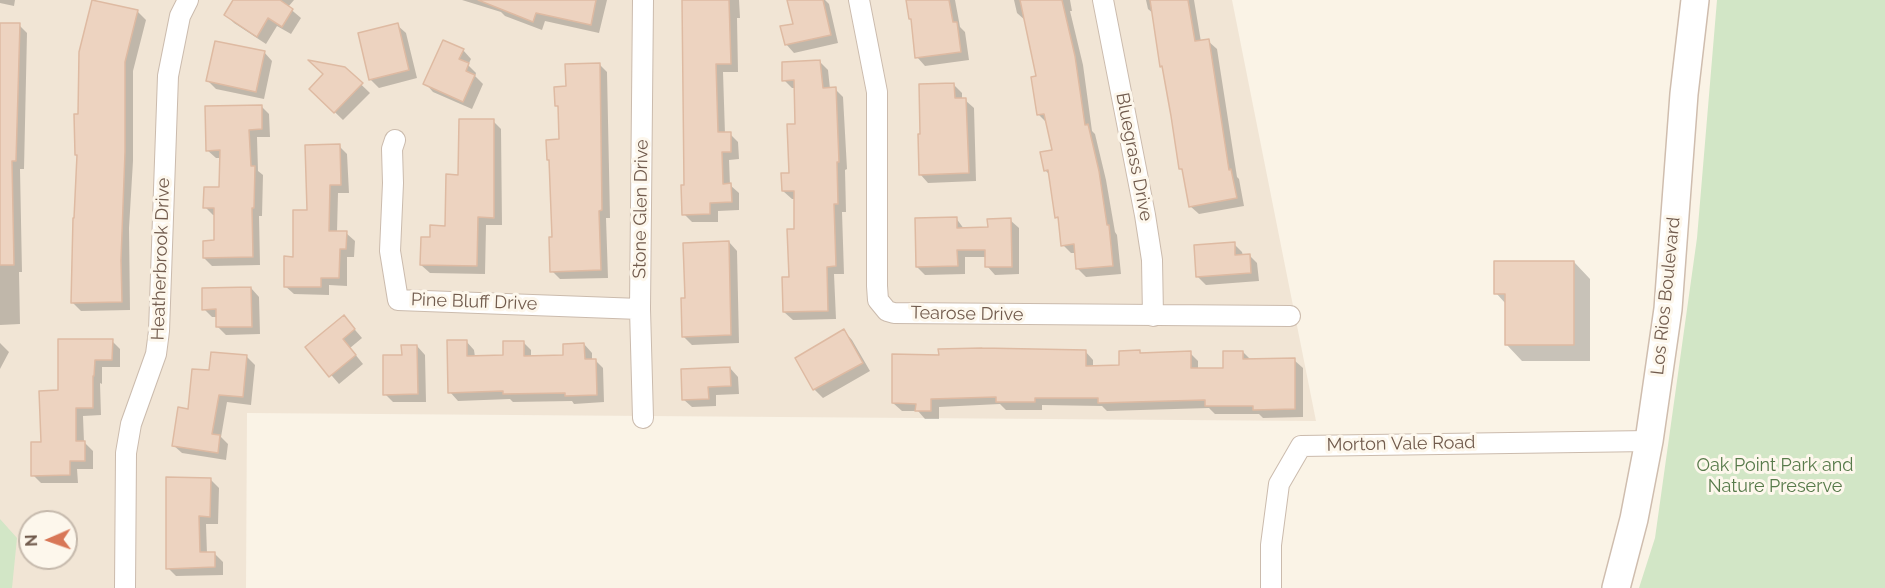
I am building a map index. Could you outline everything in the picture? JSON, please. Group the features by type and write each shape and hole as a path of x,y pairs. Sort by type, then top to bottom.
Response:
{"street":[{"name":"Heatherbrook Drive","path":"125,588 126,453 131,424 156,354 159,331 168,76 180,16 188,0"},
{"name":"Stone Glen Drive","path":"643,0 640,309 643,418"},
{"name":"Tearose Drive","path":"859,0 877,92 877,286 878,300 882,306 894,313 1290,316"},
{"name":"Bluegrass Drive","path":"1103,0 1145,215 1152,260 1153,316"},
{"name":"Los Rios Boulevard","path":"1616,588 1634,519 1668,309 1684,94 1695,0"},
{"name":"Pine Bluff Drive","path":"396,140 392,149 390,251 398,300 640,309"},
{"name":"Morton Vale Road","path":"1271,588 1271,545 1279,484 1301,446 1648,441"}],"shaded area":[{"path":"0,0 1232,0 1316,421 247,413 246,588 0,588"}],"green space":[{"name":"Oak Point Park and Nature Preserve","path":"1717,0 1885,0 1885,588 1639,588 1655,538 1697,238"},
{"path":"0,519 17,538 12,588 0,588"}],"building":[{"path":"92,0 138,10 125,62 122,302 71,303 77,155 75,155 74,114 78,114 79,52"},
{"path":"233,0 280,0 293,9 282,27 268,18 257,37 224,15"},
{"path":"478,0 596,0 591,25 536,13 533,22"},
{"path":"682,0 729,0 731,64 716,64 718,132 731,132 731,152 722,152 723,184 731,183 732,202 710,203 710,214 682,215 681,185 684,185"},
{"path":"787,0 823,0 831,35 785,45 780,26 793,24"},
{"path":"906,0 949,0 953,22 957,22 961,52 915,58 911,19 909,19"},
{"path":"1020,0 1062,0 1075,56 1085,125 1088,124 1099,171 1107,225 1109,225 1113,266 1076,269 1074,244 1061,246 1058,217 1055,218 1048,170 1044,171 1040,152 1052,150 1044,114 1037,115 1031,77 1036,76"},
{"path":"1150,0 1188,0 1195,41 1209,39 1229,170 1231,169 1237,198 1189,207 1182,169 1179,169"},
{"path":"0,23 20,23 16,161 12,161 14,265 0,265"},
{"path":"398,23 409,70 369,80 358,33"},
{"path":"443,40 464,49 459,59 469,63 466,71 475,75 463,102 423,84"},
{"path":"215,41 265,51 256,92 206,81"},
{"path":"308,60 345,67 363,83 334,113 309,89 323,74"},
{"path":"820,60 823,88 836,87 839,162 837,162 838,204 834,204 836,266 827,267 828,311 783,312 782,277 789,277 787,229 794,229 794,191 782,191 781,173 789,173 787,124 795,124 794,80 782,81 782,62"},
{"path":"600,63 601,270 550,272 549,237 552,237 546,140 559,139 558,106 555,106 554,87 566,86 565,64"},
{"path":"954,83 955,98 966,98 969,173 919,175 919,84"},
{"path":"262,105 262,129 249,130 251,166 255,166 254,208 252,208 253,257 203,258 203,241 214,240 214,208 203,208 204,187 219,187 220,150 206,151 205,106"},
{"path":"459,119 494,119 494,218 478,217 477,266 420,265 421,237 430,237 430,225 445,226 446,174 458,175"},
{"path":"340,144 341,185 330,185 329,231 347,231 346,249 340,249 339,278 321,278 321,287 284,287 284,256 293,257 293,210 307,210 305,145"},
{"path":"957,217 957,228 988,227 987,219 1011,218 1012,267 985,267 985,250 957,250 958,266 916,267 915,218"},
{"path":"729,241 731,335 682,337 681,298 685,298 683,243"},
{"path":"1235,242 1235,255 1250,254 1251,273 1196,277 1194,245"},
{"path":"1494,261 1574,261 1574,345 1505,345 1505,294 1494,294"},
{"path":"251,287 252,327 216,327 216,309 202,310 202,288"},
{"path":"344,315 355,329 343,339 356,355 329,377 305,347"},
{"path":"844,329 863,363 813,390 795,358"},
{"path":"58,339 113,339 112,360 95,360 93,408 76,408 76,441 85,441 85,461 70,461 70,475 31,476 31,442 41,442 39,391 58,390"},
{"path":"447,340 467,340 467,356 503,355 503,341 524,341 524,356 563,355 563,344 584,343 585,359 596,359 597,395 503,394 503,391 448,393"},
{"path":"401,345 417,345 418,394 383,395 383,355 402,355"},
{"path":"938,349 1086,350 1086,366 1119,365 1119,351 1140,350 1140,353 1191,351 1191,368 1223,368 1223,351 1243,351 1243,359 1295,358 1295,409 1253,410 1253,406 1205,406 1205,400 1098,403 1098,398 1035,398 1035,402 996,402 996,397 931,399 931,411 915,411 916,404 892,403 892,354 939,355"},
{"path":"211,352 247,355 243,397 219,395 212,434 220,435 218,453 172,446 178,407 188,409 192,369 209,370"},
{"path":"730,367 731,386 708,387 709,399 682,400 681,369"},
{"path":"166,477 211,478 210,517 199,516 200,552 215,552 215,567 166,569"}]}
